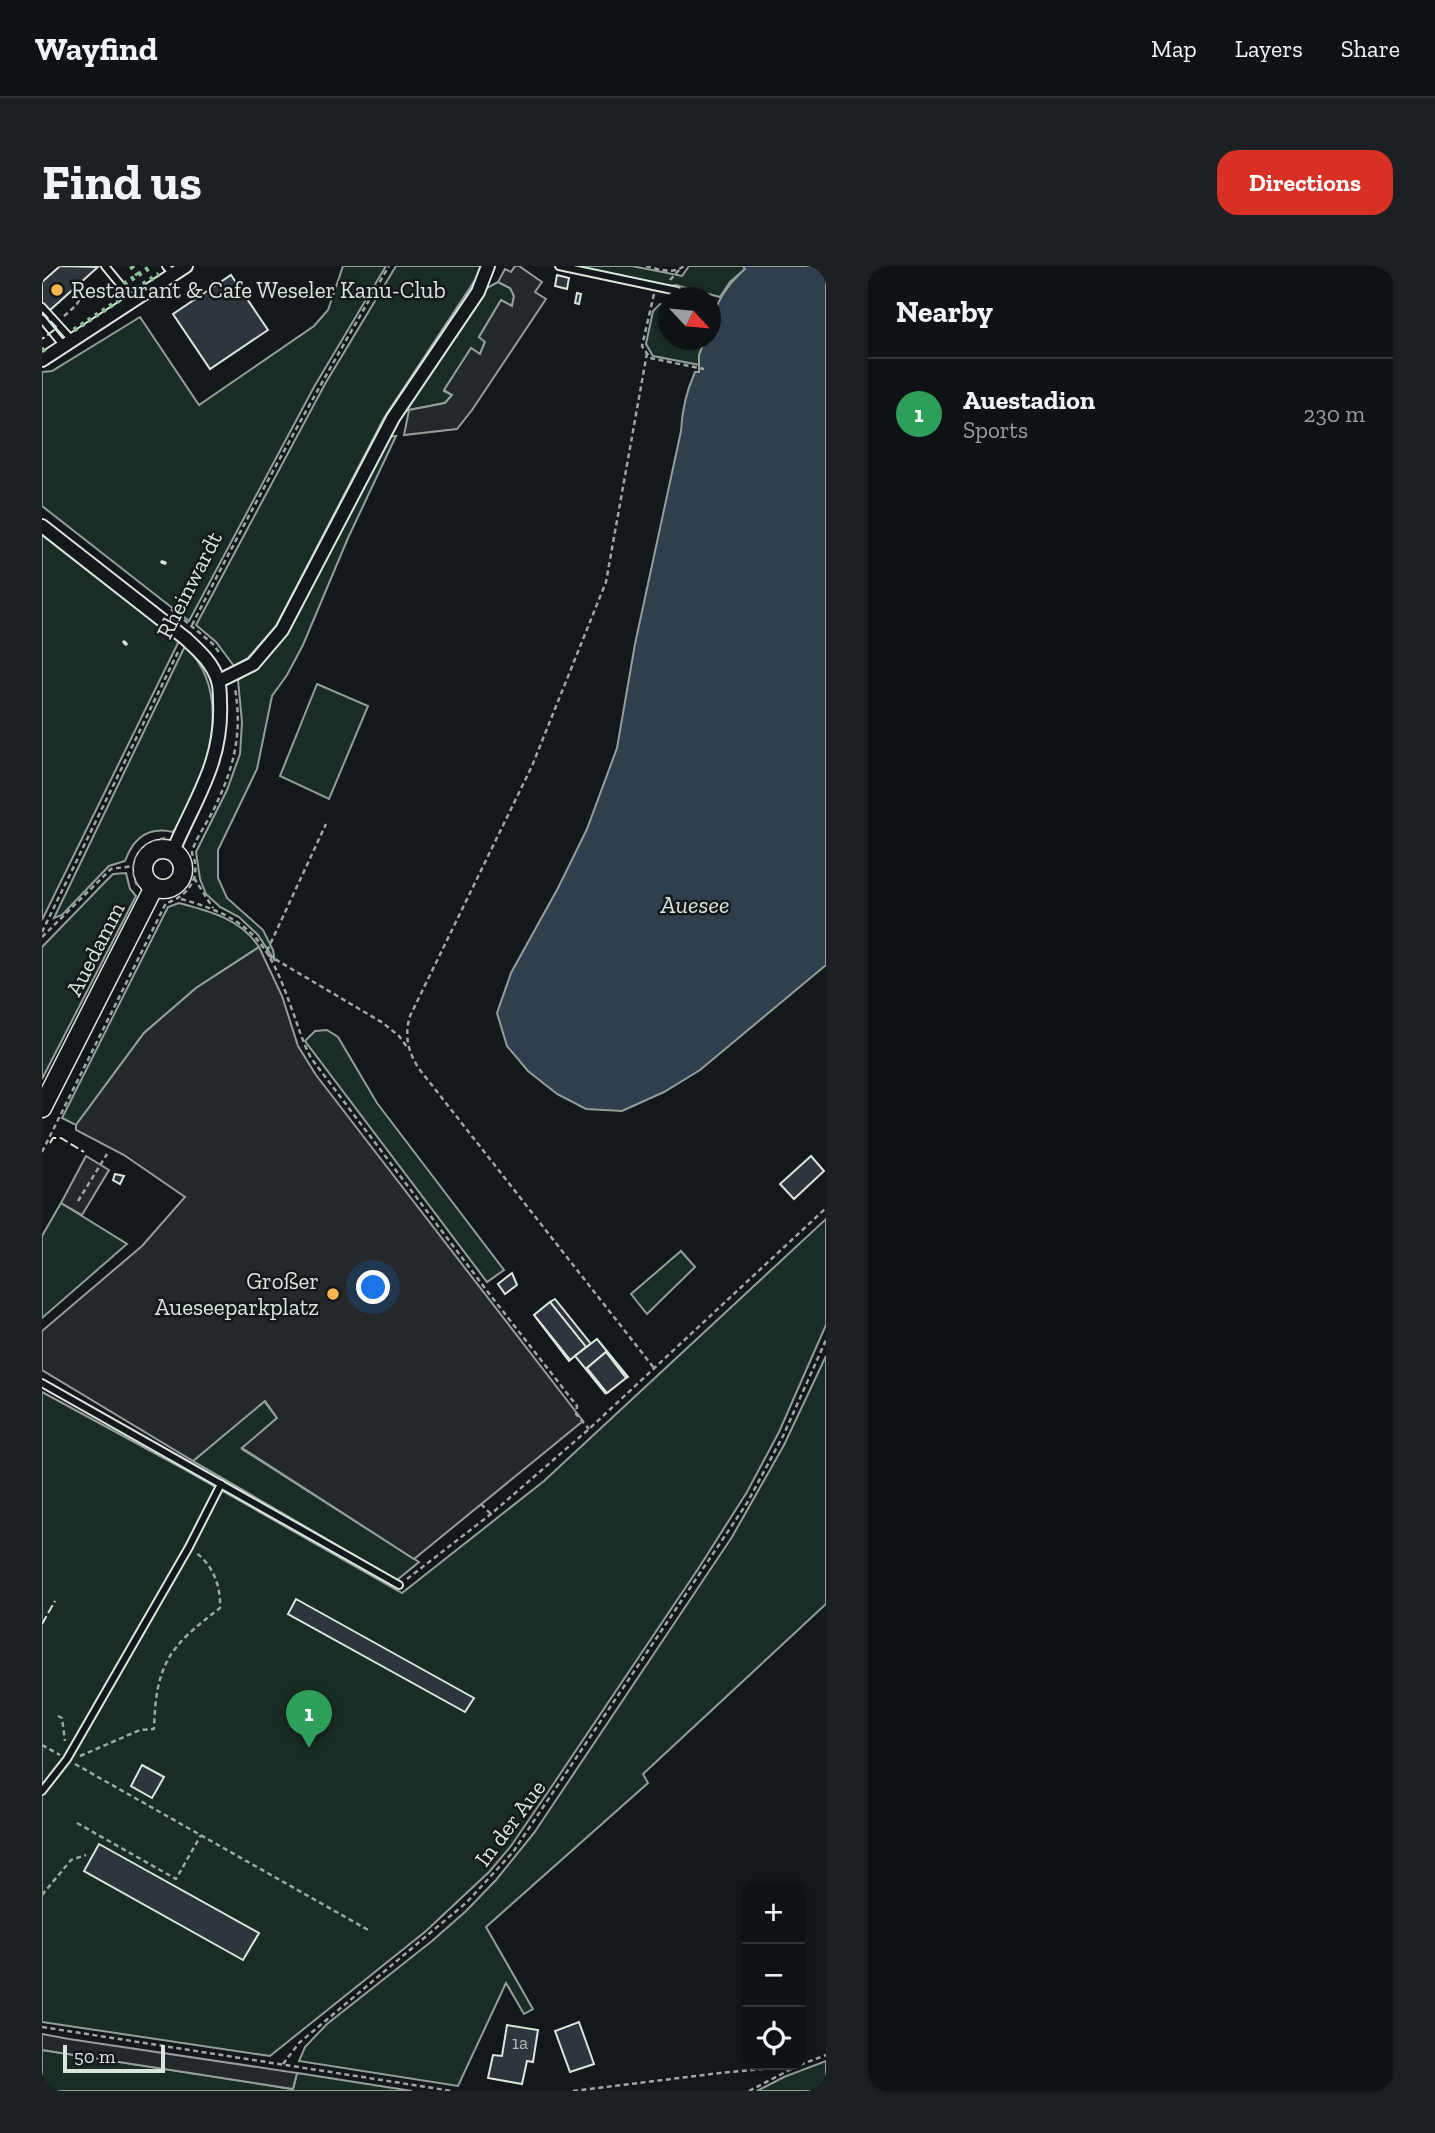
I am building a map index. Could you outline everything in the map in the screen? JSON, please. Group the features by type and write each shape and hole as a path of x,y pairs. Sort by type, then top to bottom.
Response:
{"street":[{"path":"42,360 133,300 170,270 186,266"},
{"path":"219,681 253,664 282,630 393,418 478,292 488,266"},
{"path":"42,526 185,638 205,658 219,681 221,718 217,752 176,846"},
{"name":"Auedamm","path":"42,1108 156,896 163,889 172,888 179,882 183,866 176,846 153,852 145,859 143,870 156,896"}],"lane":[{"path":"105,266 133,300"},
{"path":"559,266 661,287"},
{"path":"42,307 57,323 68,343"},
{"path":"42,319 68,343"},
{"path":"42,1383 399,1585"},
{"path":"42,1791 67,1759 188,1547 221,1483"}],"path":[{"name":"Rheinwardt","path":"42,932 253,505 389,266"},
{"path":"646,266 670,271 680,270 684,266"},
{"path":"656,286 642,346 650,358 704,369"},
{"path":"57,323 80,300 80,287"},
{"path":"409,1050 407,1027 410,1016 531,766 606,582 647,353"},
{"path":"170,608 214,645 233,675 239,737 224,789 192,852 195,862 194,878 191,886 179,898"},
{"path":"267,954 326,824"},
{"path":"192,852 176,846 166,838 154,839 144,846 133,866 134,879 139,890 212,908 241,924 254,935 282,981 303,1042 312,1058 577,1406 576,1414 589,1429"},
{"path":"42,937 111,869 133,866"},
{"path":"194,878 212,908"},
{"path":"42,1152 156,896"},
{"path":"267,954 383,1023 399,1036 425,1077 654,1368"},
{"path":"78,1201 107,1154"},
{"path":"399,1585 491,1514 589,1429 826,1208"},
{"name":"In der Aue","path":"283,2064 299,2043 467,1902 513,1852 747,1503 783,1436 826,1340"},
{"path":"481,1504 491,1514"},
{"path":"67,1759 140,1730 154,1729 155,1699 168,1657 186,1636 220,1608 221,1591 211,1568 201,1555 188,1547"},
{"path":"58,1716 62,1718 67,1759"},
{"path":"42,1745 370,1931"},
{"path":"77,1823 176,1879 201,1835"},
{"path":"42,1895 71,1860 86,1855"},
{"path":"42,2027 452,2091"},
{"path":"805,2062 826,2055"},
{"path":"573,2091 754,2070"},
{"path":"749,2091 789,2070"},
{"path":"612,2086 617,2091"}],"green space":[{"path":"343,266 386,266 314,387 189,621 42,506 42,372 52,371 140,317 199,405 314,326 328,310"},
{"path":"396,266 482,266 384,418 276,626 248,658 234,666 216,642 196,625 325,384"},
{"path":"573,266 632,266 682,276 689,266 743,266 745,269 730,282 721,296 721,287 671,286"},
{"path":"498,282 510,288 514,296 512,306 501,300 479,337 485,341 480,354 471,349 444,391 452,395 445,403 403,411 487,288"},
{"path":"658,306 658,350 701,350 700,365 653,356 646,344 653,311"},
{"path":"396,436 348,538 303,645 272,696 257,769 218,850 218,878 227,898 263,930 273,950 275,961 258,935 239,917 220,907 206,894 200,879 196,852 227,790 240,754 242,722 238,680 270,653 283,636 388,437"},
{"path":"42,534 179,641 42,920"},
{"path":"185,646 201,666 213,713 205,764 185,811 173,832 156,831 143,836 132,846 125,861 109,866 62,915 54,918"},
{"path":"317,684 368,706 329,799 280,776"},
{"path":"126,873 130,889 136,896 42,1079 42,947 113,874"},
{"path":"179,903 213,913 234,923 252,937 259,947 196,988 144,1033 76,1125 62,1118 168,907"},
{"path":"327,1030 338,1037 377,1103 504,1270 487,1282 305,1041 315,1031"},
{"path":"61,1203 127,1244 42,1318 42,1236"},
{"path":"826,1219 826,1325 779,1432 747,1492 700,1566 511,1846 489,1872 426,1931 270,2056 42,2022 42,1392 402,1593 544,1481"},
{"path":"681,1251 695,1267 647,1314 631,1294"},
{"path":"826,1356 826,1604 643,1774 648,1783 486,1927 533,2009 524,2014 506,1983 458,2086 299,2061 305,2047 327,2024 466,1911 496,1880 534,1833 732,1537 784,1445"},
{"path":"264,1401 277,1418 242,1449 419,1562 397,1580 193,1461"},
{"path":"42,2050 293,2089 297,2073 412,2091 42,2091"},
{"path":"826,2061 826,2091 757,2091 784,2077"}],"shaded area":[{"path":"515,266 542,282 535,292 546,299 457,429 404,435 409,410 445,403 452,395 444,390 471,348 480,354 485,342 479,337 501,300 512,306 514,296 510,288 498,282 505,269 511,272"},
{"name":"Großer Aueseeparkplatz","path":"259,947 282,996 298,1046 316,1075 583,1421 414,1559 242,1448 277,1418 265,1401 193,1461 42,1370 42,1331 142,1246 185,1197 124,1155 76,1130 76,1125 144,1033 196,988"},
{"path":"86,1156 109,1170 82,1215 61,1203"},
{"path":"42,2034 297,2073 293,2089 42,2050"}],"water":[{"name":"Auesee","path":"743,266 826,266 826,965 700,1070 664,1092 622,1111 586,1109 557,1094 528,1071 507,1046 497,1013 511,973 587,829 617,748 635,644 681,431 685,401 695,372 699,372 701,350 721,350 721,297 745,269"}],"building":[{"name":"Restaurant & Cafe Weseler Kanu-Club","path":"60,266 98,267 49,311 42,303 42,282"},
{"path":"231,275 268,330 210,369 173,314"},
{"path":"557,275 569,278 567,289 555,286"},
{"path":"577,293 581,294 579,304 575,303"},
{"path":"811,1156 824,1171 794,1199 780,1184"},
{"path":"115,1174 124,1176 120,1184 113,1180"},
{"path":"512,1273 517,1285 505,1294 498,1284"},
{"path":"555,1299 591,1344 586,1347 550,1302"},
{"path":"550,1302 586,1347 570,1360 534,1315"},
{"path":"534,1315 570,1360 569,1361"},
{"path":"597,1339 628,1377 626,1378 606,1352 587,1368 606,1394 575,1356"},
{"path":"606,1352 626,1378 607,1393 587,1368"},
{"path":"296,1599 474,1698 465,1712 288,1614"},
{"path":"142,1765 164,1777 152,1798 131,1786"},
{"path":"99,1844 259,1933 243,1960 84,1871"},
{"path":"579,2022 594,2064 570,2072 555,2031"},
{"path":"507,2025 538,2030 533,2062 527,2061 522,2084 488,2078 493,2055 502,2056"}],"hedge":[{"path":"131,266 138,275"},
{"path":"124,284 152,266"},
{"path":"136,289 159,274"},
{"path":"74,330 121,299"},
{"path":"42,351 47,347"}],"fence":[{"path":"42,312 57,328 42,339"},
{"path":"50,1143 53,1138 61,1138 84,1152"},
{"path":"42,1624 55,1601"}],"place":[{"name":"Restaurant & Cafe Weseler Kanu-Club","path":"57,290"},
{"name":"Großer Aueseeparkplatz","path":"333,1294"},
{"name":"Auestadion","path":"309,1748"}]}
